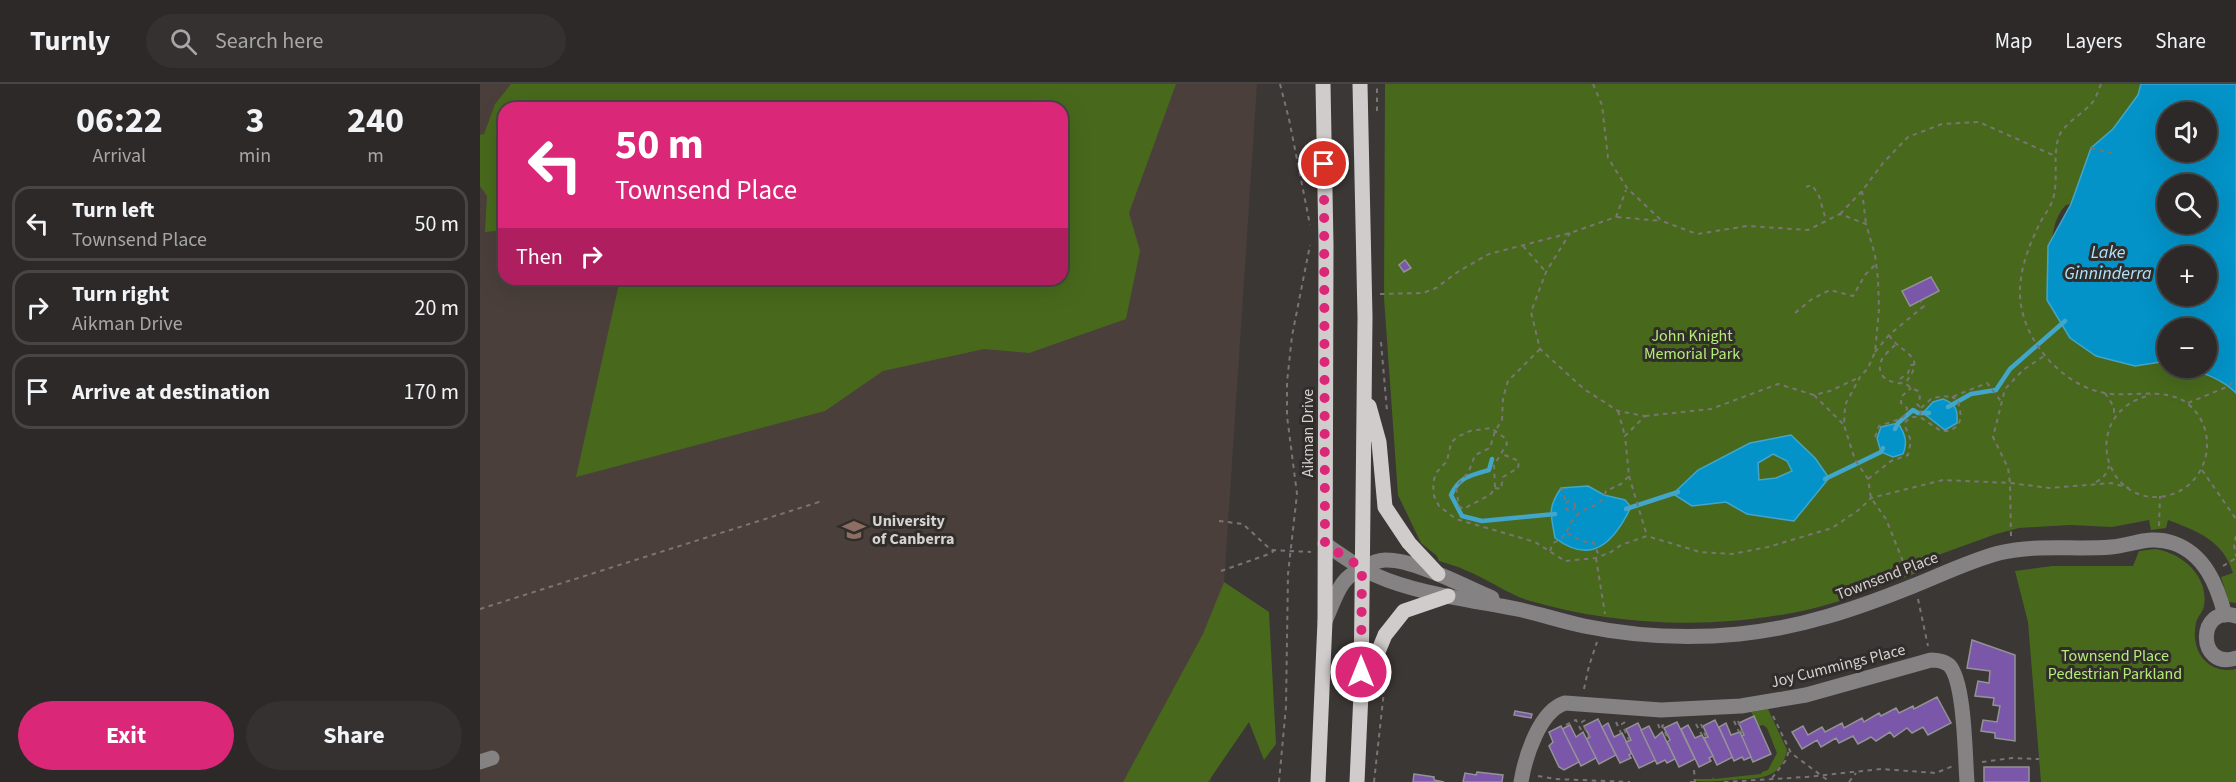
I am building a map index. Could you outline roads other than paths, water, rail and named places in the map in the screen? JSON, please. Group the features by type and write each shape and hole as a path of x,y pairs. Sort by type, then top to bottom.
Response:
{"main road":[{"name":"Aikman Drive","path":"1318,782 1325,621 1326,268 1323,84"},
{"path":"1357,782 1361,693 1365,317 1360,84"},
{"path":"1364,389 1379,442 1385,507 1409,543 1438,574"},
{"path":"1361,693 1385,635 1404,611 1448,596"}],"street":[{"name":"Townsend Place","path":"1325,549 1377,576 1448,596 1520,610 1584,626 1619,632 1675,636 1739,634 1828,618 1966,564 2013,551 2052,546 2114,547 2146,539 2159,540 2174,543 2200,561 2218,588 2230,615 2211,622 2205,637 2206,645 2216,657 2235,663"},
{"name":"Townsend Place","path":"1325,621 1343,583 1362,568 1385,559 1403,562 1438,574 1520,610"},
{"name":"Joy Cummings Place","path":"1522,777 1532,743 1540,727 1560,705 1573,703 1662,710 1767,703 1868,679 1931,660 1940,660 1949,665 1960,691 1967,782"}],"water":[{"name":"Lake Ginninderra","path":"2141,84 2236,84 2236,393 2215,378 2217,378 2217,318 2157,318 2157,363 2135,366 2096,356 2070,338 2047,300 2048,246 2071,204 2091,148 2113,129 2138,95"},
{"path":"1943,399 1953,405 1957,414 1957,423 1945,430 1923,413 1933,402"},
{"path":"1898,423 1904,434 1905,446 1903,454 1893,457 1881,452 1877,438 1881,427"},
{"path":"1791,435 1815,458 1829,478 1794,521 1747,514 1726,502 1692,506 1673,494 1698,470 1750,443","holes":["1773,454 1787,461 1792,471 1776,478 1759,480 1758,463"]},
{"path":"1588,486 1604,495 1625,500 1631,507 1609,540 1591,550 1580,550 1555,538 1551,512 1561,488"}],"waterway":[{"path":"1948,407 1971,394 1996,390 2010,369 2065,321"},
{"path":"1895,429 1898,423 1913,410 1918,413 1929,413"},
{"path":"1825,479 1881,452 1883,448"},
{"path":"1492,459 1489,470 1471,475 1462,480 1454,489 1451,495 1462,516 1482,521 1555,514"},
{"path":"1626,509 1678,492"}],"place":[{"name":"University of Canberra","path":"854,530"}],"park label":[{"name":"John Knight Memorial Park","path":"1692,345"},
{"name":"Townsend Place Pedestrian Parkland","path":"2115,665"}]}
